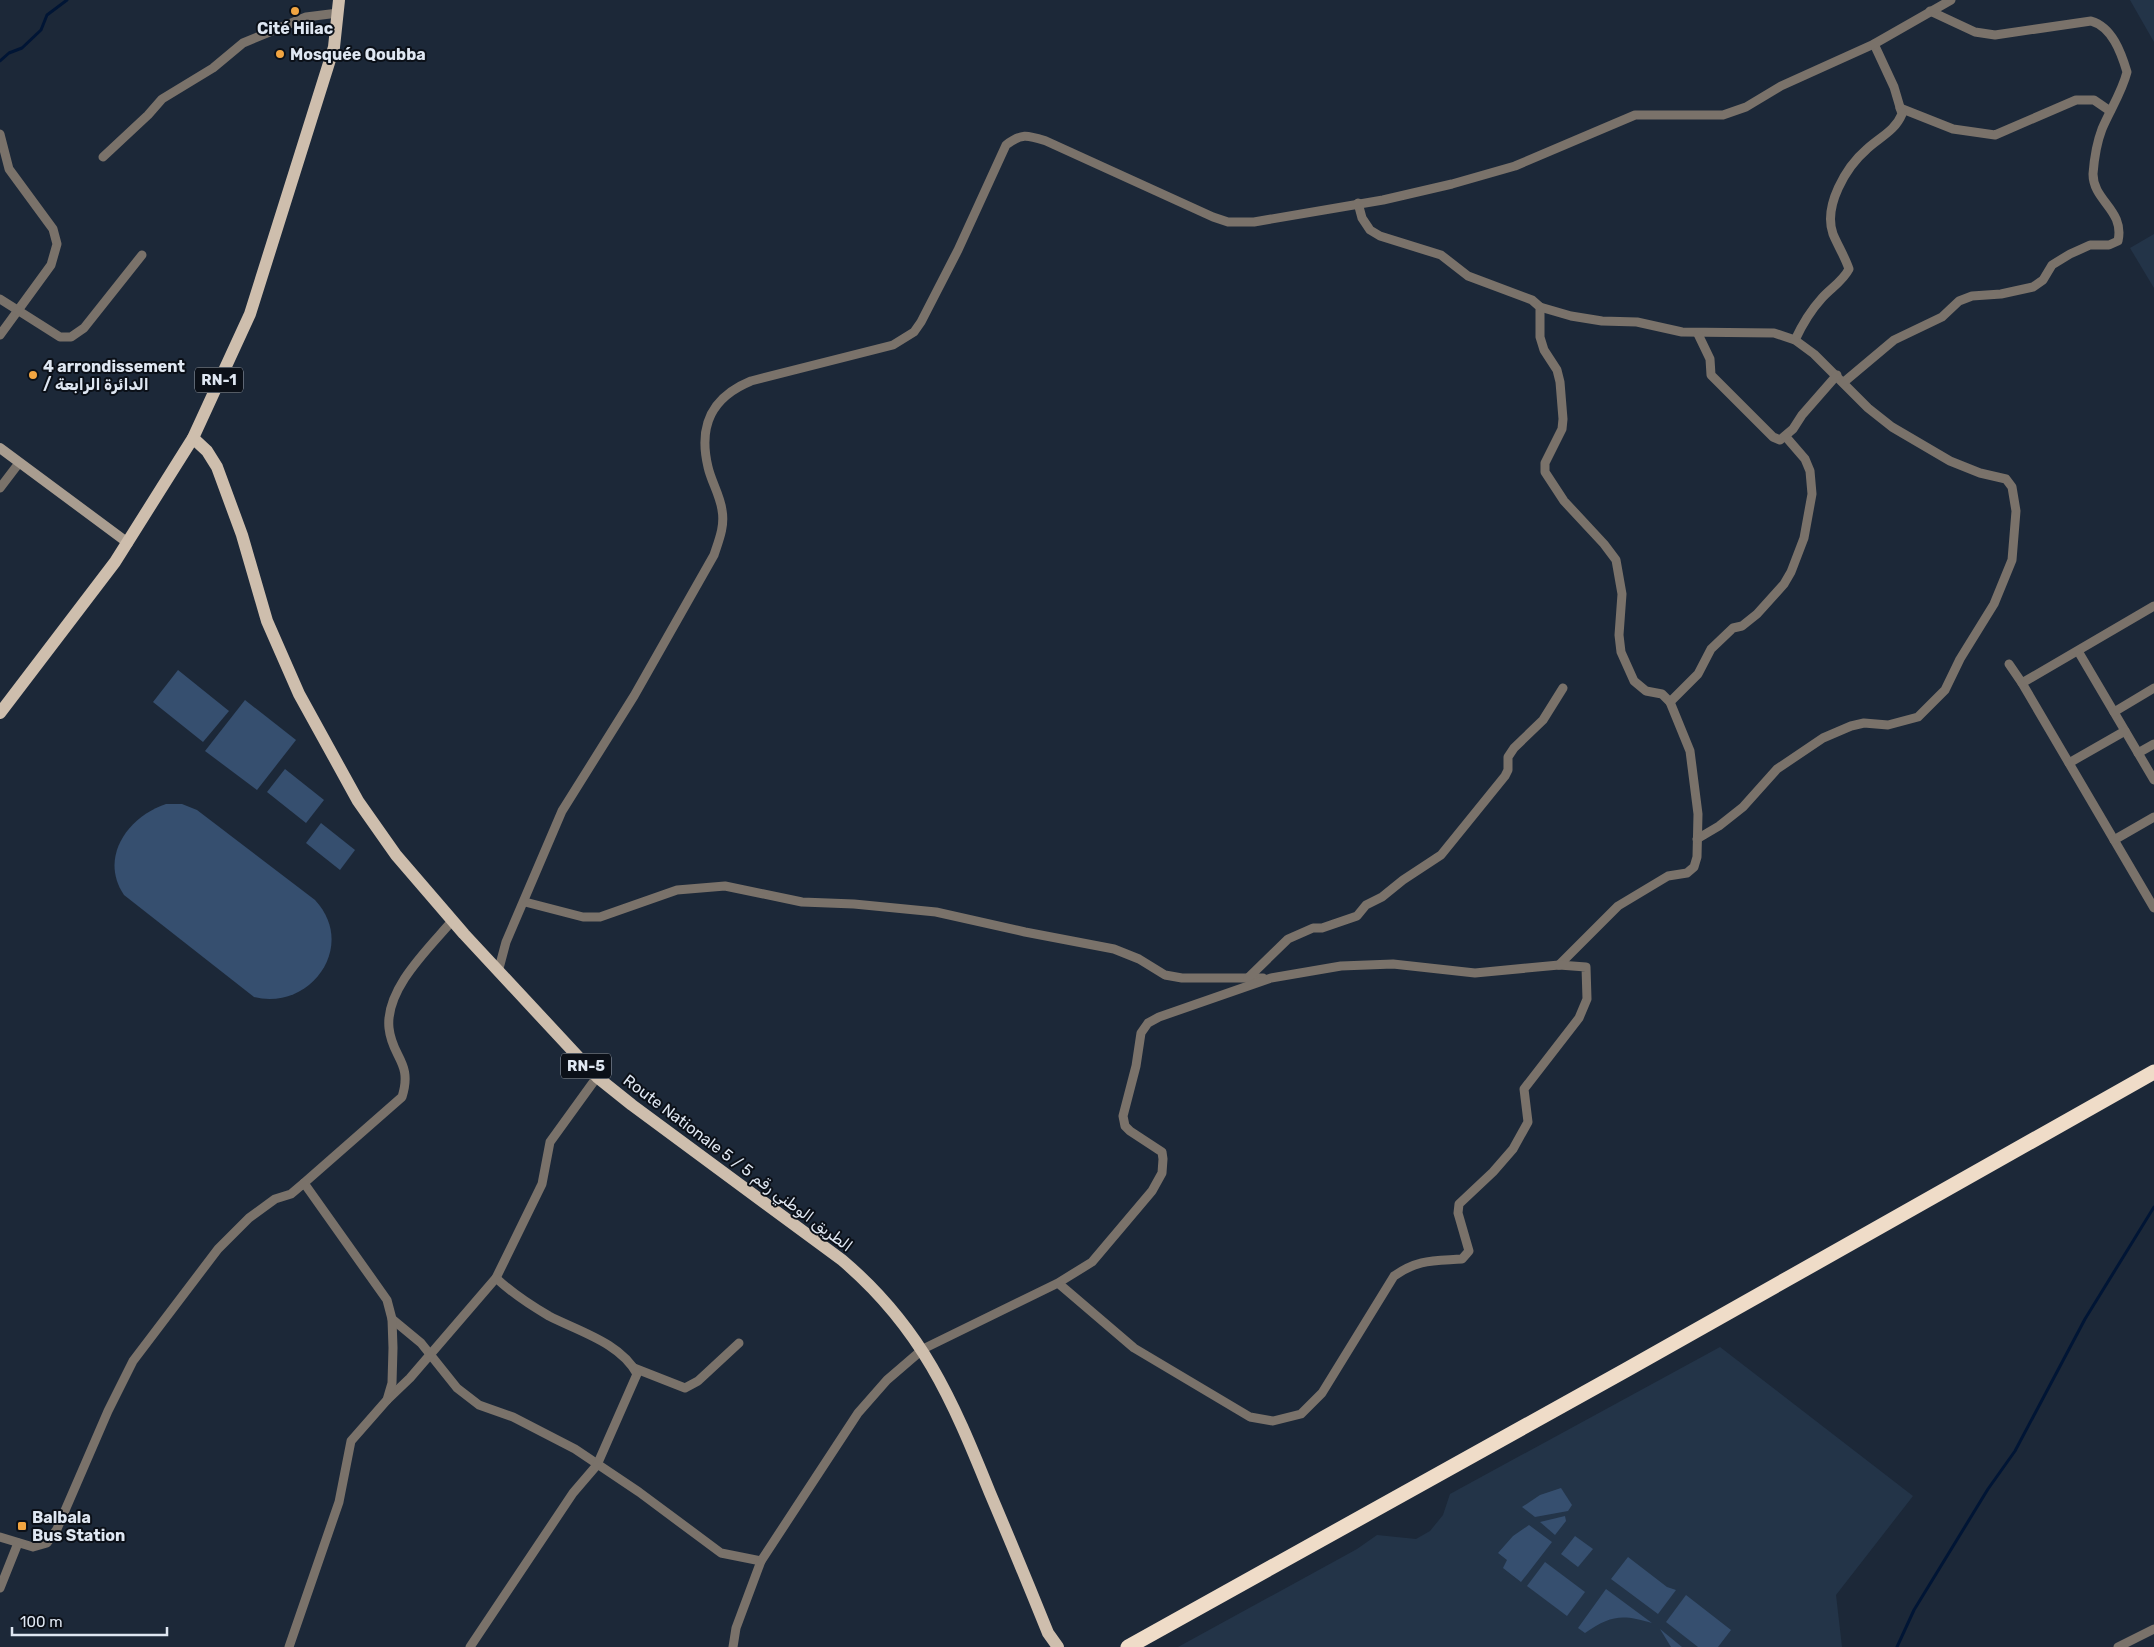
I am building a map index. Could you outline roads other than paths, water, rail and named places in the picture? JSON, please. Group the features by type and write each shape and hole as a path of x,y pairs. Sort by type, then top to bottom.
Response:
{"highway":[{"path":"1128,1647 1626,1370 2154,1072"}],"main road":[{"name":"RN-1","path":"2,707 128,544 193,438 250,314 334,47 339,6"},
{"name":"Route Nationale 5 / الطريق الوطني رقم 5","path":"193,438 207,451 217,467 242,535 268,621 287,670 311,718 376,828 401,861 452,921 597,1076 632,1105 842,1260 886,1302 923,1350 951,1399 1048,1633"},
{"name":"RN-5","path":"1048,1633 1048,1647"},
{"name":"RN-5","path":"1048,1633 1058,1647"}],"street":[{"path":"498,972 506,942 525,902 542,855 562,811 634,696 714,555 722,532 722,511 715,484 708,468 705,431 719,401 731,389 751,381 893,345 914,332 958,250 1006,145 1016,137 1028,135 1046,141 1228,222 1254,222 1383,200 1452,184 1515,166 1635,115 1723,115 1746,107 1782,86 1874,44 1950,0"},
{"path":"103,157 148,116 162,99 213,68 243,43 306,17 339,6"},
{"path":"1698,334 1710,359 1712,375 1773,437 1780,440 1786,437 1802,415 1841,379 1894,340 1942,318 1959,301 1972,296 2001,294 2033,287 2043,280 2052,265 2070,254 2090,246 2109,245 2118,240 2120,231 2115,214 2094,184 2101,130 2127,72 2109,33 2101,24 2090,21 1995,36 1975,32 1930,11"},
{"path":"1795,340 1809,319 1812,309 1849,270 1833,233 1831,210 1839,189 1850,169 1866,150 1899,122 1902,114 1894,87 1874,44"},
{"path":"1900,108 1953,129 1995,135 2076,100 2094,100 2110,111"},
{"path":"0,134 9,168 53,229 57,244 51,265 0,336"},
{"path":"1358,203 1362,218 1370,230 1380,236 1441,255 1468,276 1532,300 1540,307 1602,321 1637,322 1698,334 1774,334 1795,340 1814,354 1868,408 1892,427 1950,461 1980,473 2006,479 2012,487 2016,498 2012,560 1994,604 1960,659 1945,690 1918,717 1888,725 1864,723 1836,731 1777,769 1743,807 1719,826 1697,838"},
{"path":"0,300 60,337 70,337 84,328 142,255"},
{"path":"1540,307 1540,337 1544,350 1556,370 1560,382 1563,419 1562,429 1545,462 1546,472 1564,501 1604,544 1616,560 1622,594 1619,635 1621,652 1634,681 1646,691 1662,694 1670,702 1690,751 1696,785 1697,838 1694,867 1687,873 1668,876 1618,906 1559,965"},
{"path":"1670,702 1698,674 1711,649 1733,628 1742,626 1757,614 1784,584 1791,572 1804,538 1812,494 1810,471 1805,459 1786,437"},
{"path":"0,448 128,544"},
{"path":"0,488 19,463"},
{"path":"2022,683 2154,606"},
{"path":"2078,651 2154,780"},
{"path":"2008,664 2022,683 2154,908"},
{"path":"1248,978 1288,939 1313,928 1322,928 1357,916 1366,905 1382,898 1441,855 1505,776 1508,770 1508,757 1514,748 1543,720 1563,688"},
{"path":"2114,712 2154,688"},
{"path":"2069,763 2125,731"},
{"path":"2138,753 2154,744"},
{"path":"2114,840 2154,817"},
{"path":"525,902 583,917 600,916 677,890 725,886 802,902 854,904 936,912 1114,949 1140,959 1165,975 1182,978 1271,978 1358,965 1392,964 1475,973 1559,965 1586,967 1587,999 1579,1018 1524,1089 1528,1122 1513,1149 1459,1204 1458,1213 1469,1251 1462,1260 1429,1260 1408,1266 1394,1276 1322,1393 1301,1414 1273,1421 1250,1417 1134,1348 1058,1283"},
{"path":"0,1537 34,1547 47,1543 57,1529 108,1412 133,1361 218,1249 249,1218 275,1199 291,1194 304,1184 402,1097 407,1082 403,1064 389,1027 392,1006 400,987 413,966 452,921"},
{"path":"733,1647 736,1628 761,1561 858,1413 888,1380 923,1350 1058,1283 1092,1262 1152,1191 1162,1173 1162,1152 1130,1131 1126,1126 1123,1116 1136,1066 1141,1033 1148,1023 1159,1017 1271,978"},
{"path":"289,1647 339,1502 351,1441 496,1278 542,1184 546,1154 554,1133 597,1076"},
{"path":"304,1184 380,1288 392,1319 392,1383 387,1400"},
{"path":"496,1278 512,1292 546,1314 593,1335 634,1368 685,1388 698,1381 739,1343"},
{"path":"392,1319 430,1353 457,1388 479,1405 512,1417 575,1449 597,1466 639,1492 721,1553 761,1561"},
{"path":"470,1647 573,1493 597,1466 635,1383 638,1374 634,1368"},
{"path":"0,1588 18,1543"},
{"path":"2118,1647 2154,1629"}],"waterway":[{"path":"0,61 9,53 22,48 41,30 47,15 67,0"},
{"path":"1897,1647 1914,1610 1988,1489 2015,1451 2085,1319 2154,1207"}],"place":[{"name":"Cité Hilac","path":"295,11"},
{"name":"Mosquée Qoubba","path":"280,54"},
{"name":"4 arrondissement / الدائرة الرابعة","path":"33,375"},
{"name":"Balbala Bus Station","path":"22,1526"}]}
